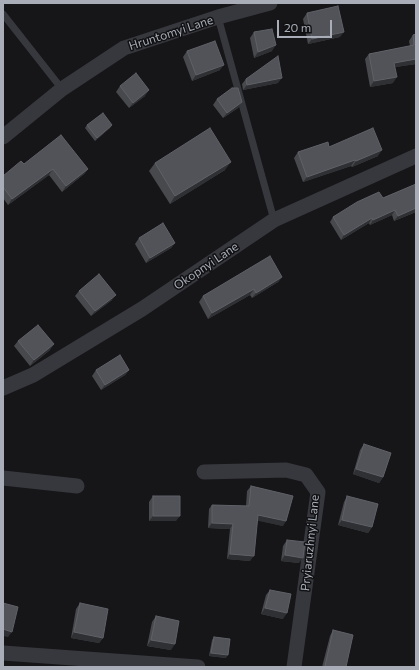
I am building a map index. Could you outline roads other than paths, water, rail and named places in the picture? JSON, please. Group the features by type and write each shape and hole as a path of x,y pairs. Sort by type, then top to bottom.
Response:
{"street":[{"name":"Hruntomyi Lane","path":"3,137 62,89 124,48 218,17 270,3"},
{"name":"Okopnyi Lane","path":"3,388 33,374 142,309 274,220 416,156"},
{"name":"Pryiaruzhnyi Lane","path":"204,472 286,470 306,475 318,492 294,667"},
{"path":"3,478 76,486"},
{"path":"3,652 198,667"}],"lane":[{"path":"3,14 62,89"},
{"path":"218,17 274,220"}]}
